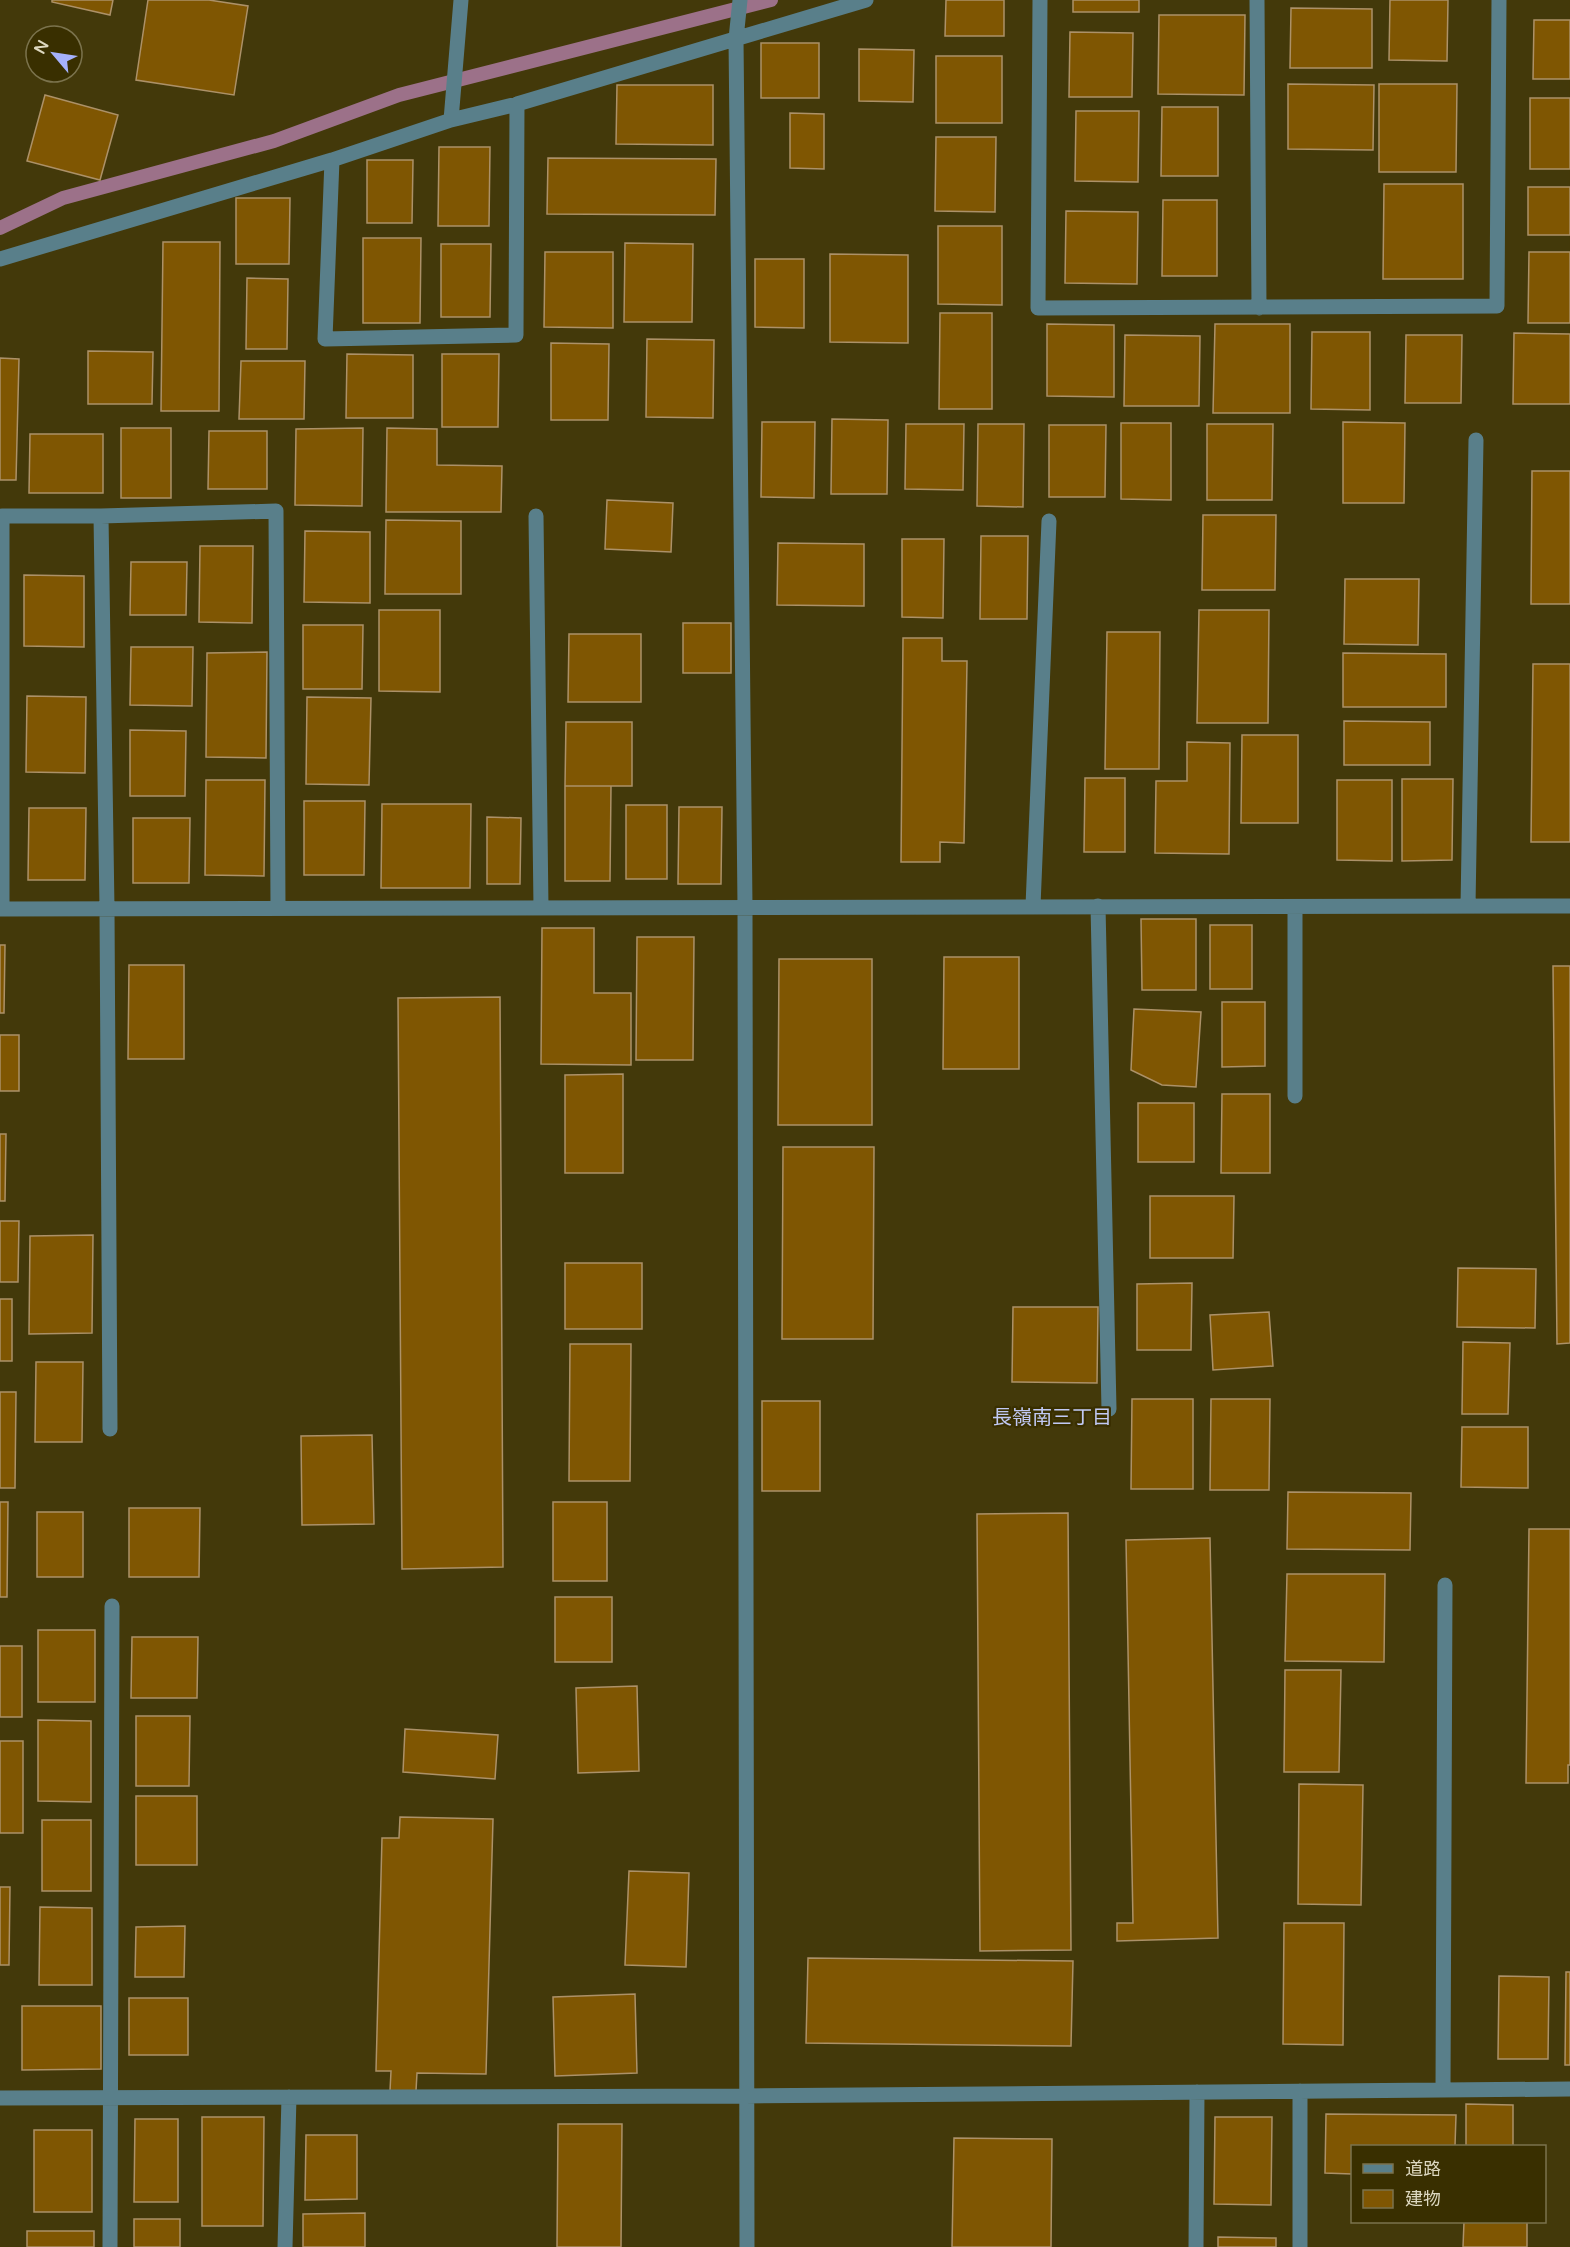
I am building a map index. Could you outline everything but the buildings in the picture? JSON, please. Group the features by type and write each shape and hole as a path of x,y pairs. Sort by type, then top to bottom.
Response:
{"street":[{"path":"451,120 461,0"},
{"path":"740,0 736,39 745,906 747,2247"},
{"path":"0,259 332,160 451,120 517,104 866,0"},
{"path":"1040,0 1038,309 1497,306 1498,0"},
{"path":"1257,0 1258,308"},
{"path":"332,160 325,339 516,335 517,104"},
{"path":"1467,906 1476,440"},
{"path":"278,908 276,511 2,516 1,909 1570,906"},
{"path":"100,516 107,908 110,1429"},
{"path":"536,516 541,907"},
{"path":"1032,906 1049,521"},
{"path":"1098,906 1109,1409"},
{"path":"1295,907 1295,1096"},
{"path":"1443,2090 1444,1585"},
{"path":"110,2247 112,1606"},
{"path":"0,2098 745,2096 1570,2089"},
{"path":"1300,2091 1300,2247"},
{"path":"1196,2247 1197,2092"},
{"path":"285,2247 289,2097"}],"waterway":[{"path":"0,228 63,198 274,141 399,95 771,0"}],"district":[{"name":"長嶺南三丁目","path":"1052,1417"}]}
